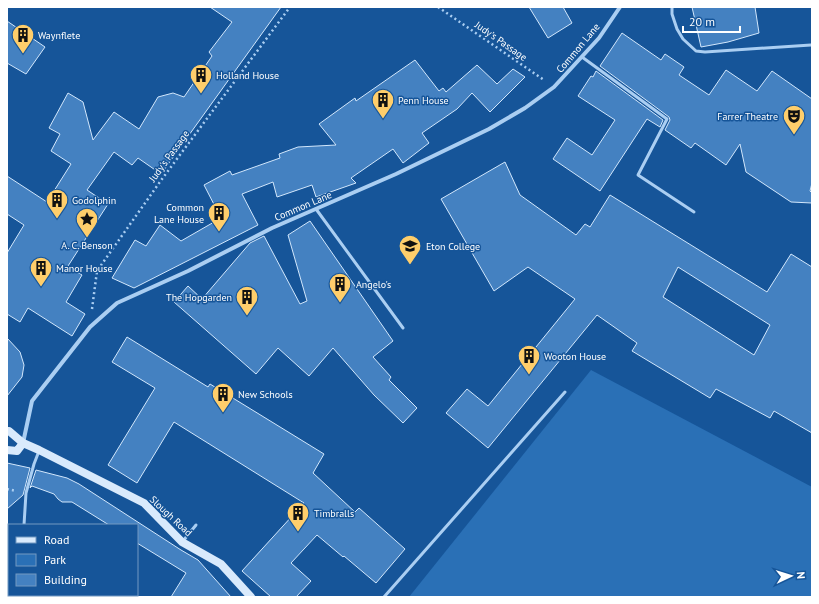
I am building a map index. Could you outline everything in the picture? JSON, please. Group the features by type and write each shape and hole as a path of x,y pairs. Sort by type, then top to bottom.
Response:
{"main road":[{"name":"Slough Road","path":"7,431 23,443 144,503 182,542 221,564 250,597"},
{"path":"7,450 17,451 23,443"}],"street":[{"name":"Common Lane","path":"23,443 32,401 90,327 117,303 188,271 272,228 396,174 489,129 525,108 554,88 599,38 620,7"}],"lane":[{"path":"672,7 672,14 677,29 683,38 696,51 705,52 810,45"},
{"path":"582,57 667,119 638,174 694,212"},
{"path":"316,209 403,328"},
{"path":"384,597 565,392"},
{"path":"24,524 26,493 39,450"},
{"path":"182,542 196,526"}],"path":[{"name":"Judy's Passage","path":"90,327 97,271 162,179 290,7"},
{"name":"Judy's Passage","path":"438,7 554,88"}],"green space":[{"path":"591,370 812,487 812,597 409,597"}],"building":[{"path":"210,7 281,7 161,174 138,158 132,165 114,152 87,190 108,204 68,266 82,275 66,302 85,314 72,336 28,308 20,322 7,314 7,253 24,225 7,214 7,176 47,202 71,164 51,151 60,134 49,128 68,93 83,102 93,140 114,112 139,129 158,97 173,93 184,97 212,56 209,52 232,22"},
{"path":"529,7 563,7 572,23 548,38"},
{"path":"692,7 755,7 759,33 728,42 701,47"},
{"name":"Waynflete","path":"7,21 45,47 26,74 7,63"},
{"path":"622,33 661,60 665,54 684,67 679,75 709,95 726,70 757,91 772,71 812,99 812,183 810,191 812,193 812,203 791,202 746,172 740,144 726,165 695,143 691,148 665,130 670,120 669,117 600,66"},
{"path":"415,60 439,91 443,88 446,92 477,65 497,84 513,69 525,77 490,112 472,93 457,109 422,133 429,143 403,163 393,149 351,178 356,183 316,197 312,185 277,197 273,182 242,194 258,225 134,288 112,278 135,240 146,246 160,225 181,241 221,218 204,185 230,171 232,175 280,158 279,154 298,147 336,145 319,124 355,98 356,101"},
{"path":"596,71 663,120 660,127 647,119 600,191 553,159 567,138 592,155 615,120 578,96"},
{"path":"505,162 520,195 576,235 585,224 590,227 610,195 767,292 791,254 812,267 812,433 774,411 770,418 716,389 710,398 632,351 637,343 597,315 488,448 446,413 467,389 488,406 575,299 528,267 494,291 441,199","holes":["678,267 770,325 754,355 663,297"]},
{"path":"310,221 393,341 373,357 391,377 389,380 417,408 403,423 374,395 333,348 309,376 278,348 256,374 174,302 188,286 202,299 250,243 264,236 300,304 307,301 288,235"},
{"path":"127,337 208,387 210,384 324,454 313,473 355,512 359,508 405,549 376,583 317,535 291,563 311,581 296,597 271,597 242,571 304,503 174,422 137,483 108,465 155,388 112,362"},
{"path":"7,338 20,352 24,365 22,377 7,396"},
{"path":"7,463 30,468 23,495 7,509"},
{"path":"36,470 67,478 79,484 198,560 231,597 171,597 186,573 138,544 138,524 107,524 72,502 62,502 54,494 32,486 30,488"}],"place":[{"name":"Waynflete","path":"23,54"},
{"name":"Holland House","path":"201,94"},
{"name":"Penn House","path":"383,120"},
{"name":"Farrer Theatre","path":"794,136"},
{"name":"Godolphin","path":"57,220"},
{"name":"Common Lane House","path":"219,232"},
{"name":"A. C. Benson","path":"87,238"},
{"name":"Eton College","path":"410,266"},
{"name":"Manor House","path":"41,288"},
{"name":"Angelo's","path":"340,304"},
{"name":"The Hopgarden","path":"247,316"},
{"name":"Wooton House","path":"529,376"},
{"name":"New Schools","path":"223,414"},
{"name":"Timbralls","path":"298,532"}]}
